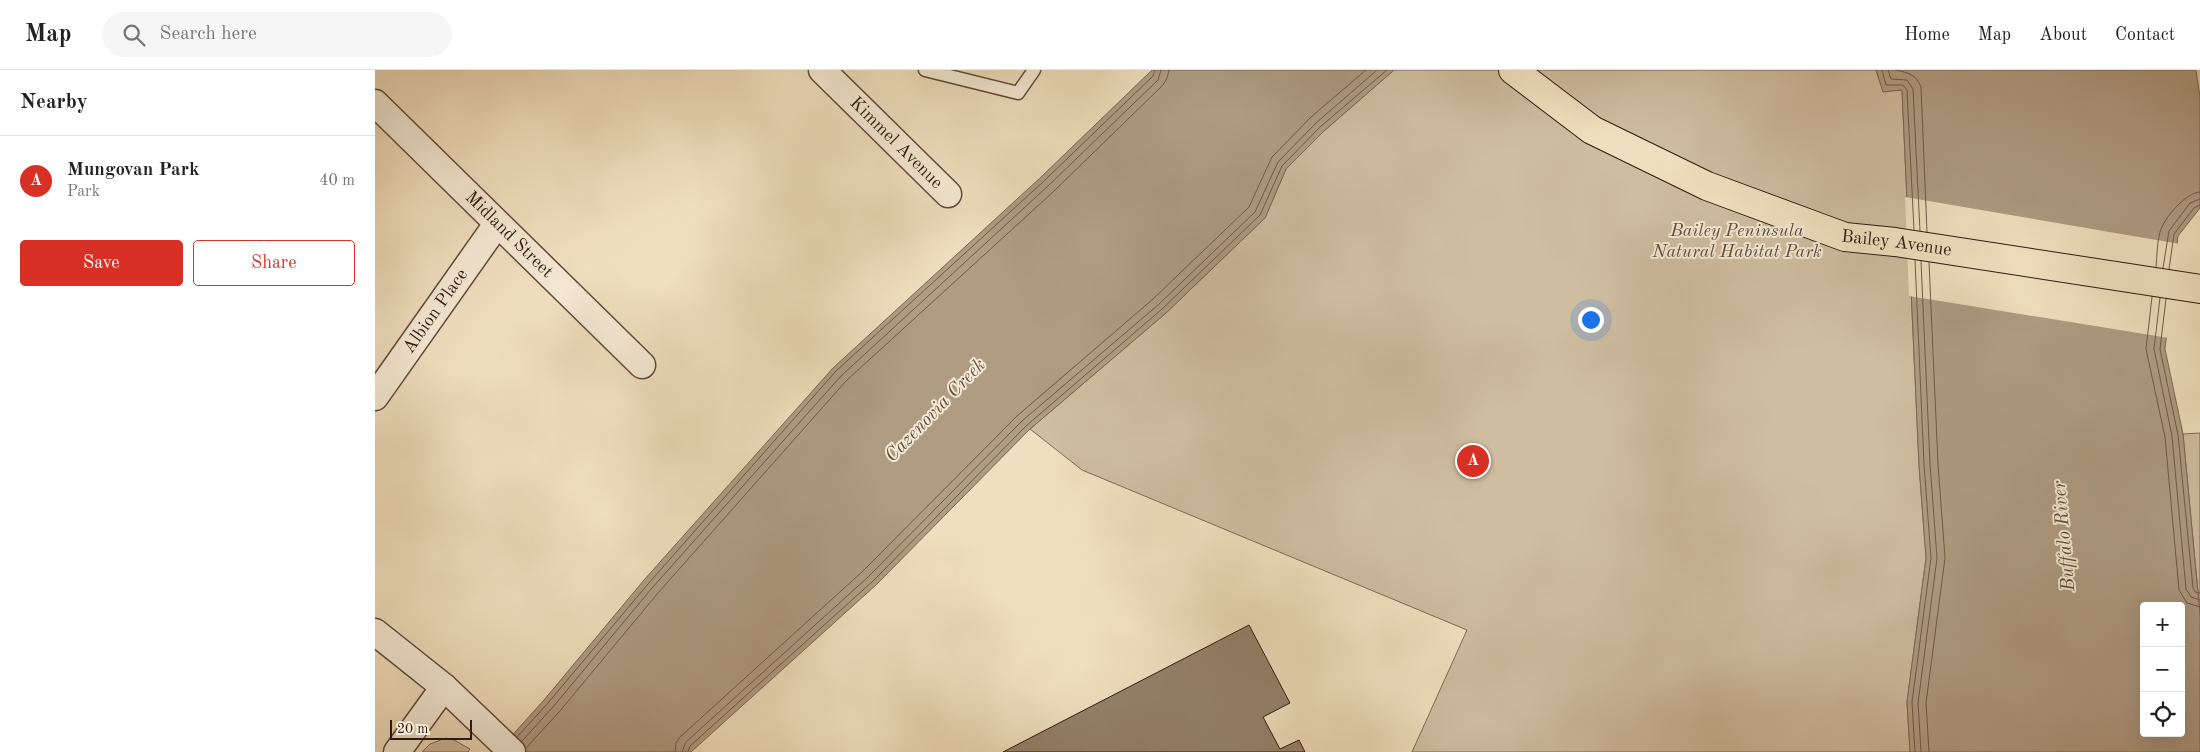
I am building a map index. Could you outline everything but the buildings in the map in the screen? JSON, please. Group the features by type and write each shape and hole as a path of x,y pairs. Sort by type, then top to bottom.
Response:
{"main road":[{"name":"Bailey Avenue","path":"1513,70 1593,130 1707,186 1845,237 1895,242 2192,288"}],"street":[{"name":"Kimmel Avenue","path":"822,70 948,194"},
{"name":"Midland Street","path":"375,103 642,365"},
{"name":"Albion Place","path":"375,398 497,224"},
{"path":"375,632 444,688 512,752"},
{"path":"397,752 444,688"}],"lane":[{"path":"925,70 1018,93 1034,70"}],"green space":[{"name":"Bailey Peninsula Natural Habitat Park","path":"1394,70 1876,70 1883,91 1902,90 1919,465 1926,558 1907,702 1910,752 1412,752 1467,630 1082,470 1030,429 1166,313 1265,218 1286,169 1324,131"},
{"path":"2200,433 2200,614 2183,434"},
{"path":"446,738 454,740 470,749 468,752 422,752 430,744"}],"water":[{"name":"Cazenovia Creek","path":"1152,70 1394,70 1324,131 1286,169 1265,218 1166,313 1030,429 876,585 691,752 497,752 544,700 644,580 833,368 1040,178"},
{"name":"Buffalo River","path":"1876,70 2196,70 2200,97 2200,208 2178,236 2165,349 2183,434 2200,614 2200,752 1910,752 1907,702 1926,558 1919,465 1902,90 1883,92"}],"pier":[{"path":"1905,197 2180,244 2169,338 1909,296"}],"place":[{"name":"Mungovan Park","path":"1473,461"}]}
